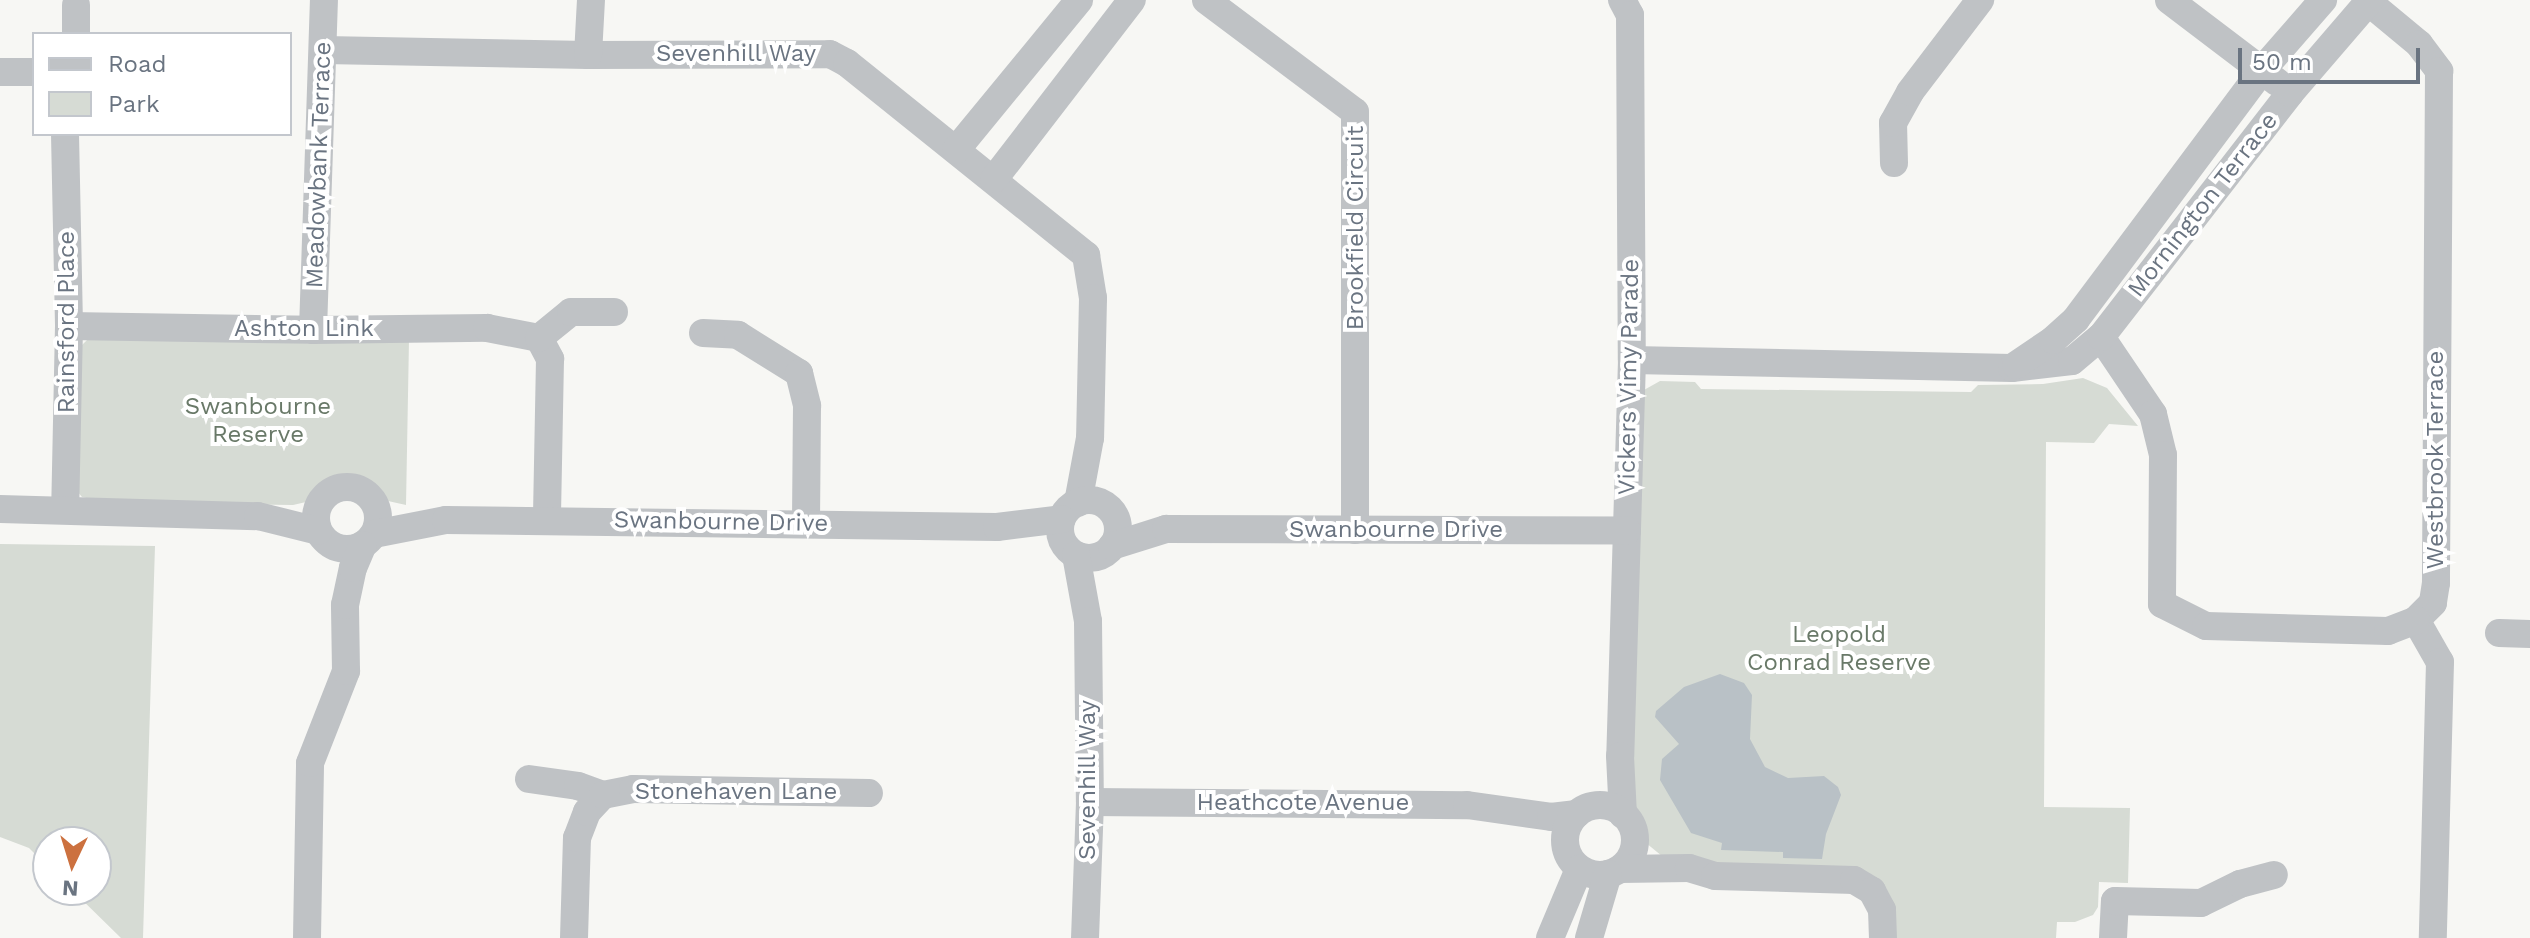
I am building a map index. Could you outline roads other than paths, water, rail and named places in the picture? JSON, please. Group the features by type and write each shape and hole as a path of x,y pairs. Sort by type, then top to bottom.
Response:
{"street":[{"name":"Meadowbank Terrace","path":"313,330 324,0"},
{"path":"588,55 591,0"},
{"path":"956,150 1079,0"},
{"path":"994,179 1132,0"},
{"name":"Brookfield Circuit","path":"1206,0 1355,112 1355,530"},
{"name":"Vickers Vimy Parade","path":"1622,0 1630,15 1632,360 1620,756 1629,825"},
{"path":"1894,163 1893,123 1910,92 1980,0"},
{"path":"2169,0 2290,93"},
{"name":"Mornington Terrace","path":"2012,368 2053,340 2076,319 2262,70 2323,0"},
{"name":"Mornington Terrace","path":"1632,360 2012,368 2072,361 2101,337 2290,93 2368,1"},
{"name":"Westbrook Terrace","path":"2368,1 2419,44 2439,71 2436,583 2433,603 2416,620"},
{"path":"76,5 76,32"},
{"name":"Sevenhill Way","path":"324,50 588,55 830,54 847,63 1086,255 1093,298 1088,529 1090,802 1085,938"},
{"path":"0,72 32,72"},
{"name":"Rainsford Place","path":"65,136 69,326 65,510"},
{"path":"547,520 550,359 539,338 571,312 614,312"},
{"name":"Ashton Link","path":"69,326 313,330 487,328 539,338"},
{"path":"703,333 738,335 799,373 807,406 806,523"},
{"path":"2101,337 2153,414 2163,455 2162,604 2206,626 2388,631 2416,620 2440,662 2433,938"},
{"path":"307,938 310,763 346,671 345,605 321,528 329,491 339,487 361,489 376,505 378,520 345,605"},
{"name":"Swanbourne Drive","path":"376,505 446,520 1088,529 1627,531"},
{"path":"0,509 258,516 321,528 346,549 368,540"},
{"name":"Swanbourne Drive","path":"368,540 446,520"},
{"path":"2499,633 2530,634"},
{"name":"Vickers Vimy Parade","path":"1586,810 1620,756"},
{"name":"Stonehaven Lane","path":"529,779 578,786 603,795 633,789 869,793"},
{"name":"Stonehaven Lane","path":"574,938 577,838 587,812 603,795"},
{"name":"Heathcote Avenue","path":"1090,802 1467,805 1551,817 1586,810"},
{"path":"1550,938 1573,860 1566,831 1586,810 1615,809 1629,825 1689,868 1715,876 1854,880 1872,891 1882,910 1883,938"},
{"name":"Heathcote Avenue","path":"1514,814 1548,833 1573,860"},
{"path":"1589,938 1614,871 1632,854 1629,825"},
{"path":"1573,860 1598,875 1614,871 1689,868"},
{"path":"2113,938 2115,901 2201,903 2240,884 2274,875"}],"park label":[{"name":"Swanbourne Reserve","path":"258,421"},
{"name":"Leopold Conrad Reserve","path":"1839,649"}]}
